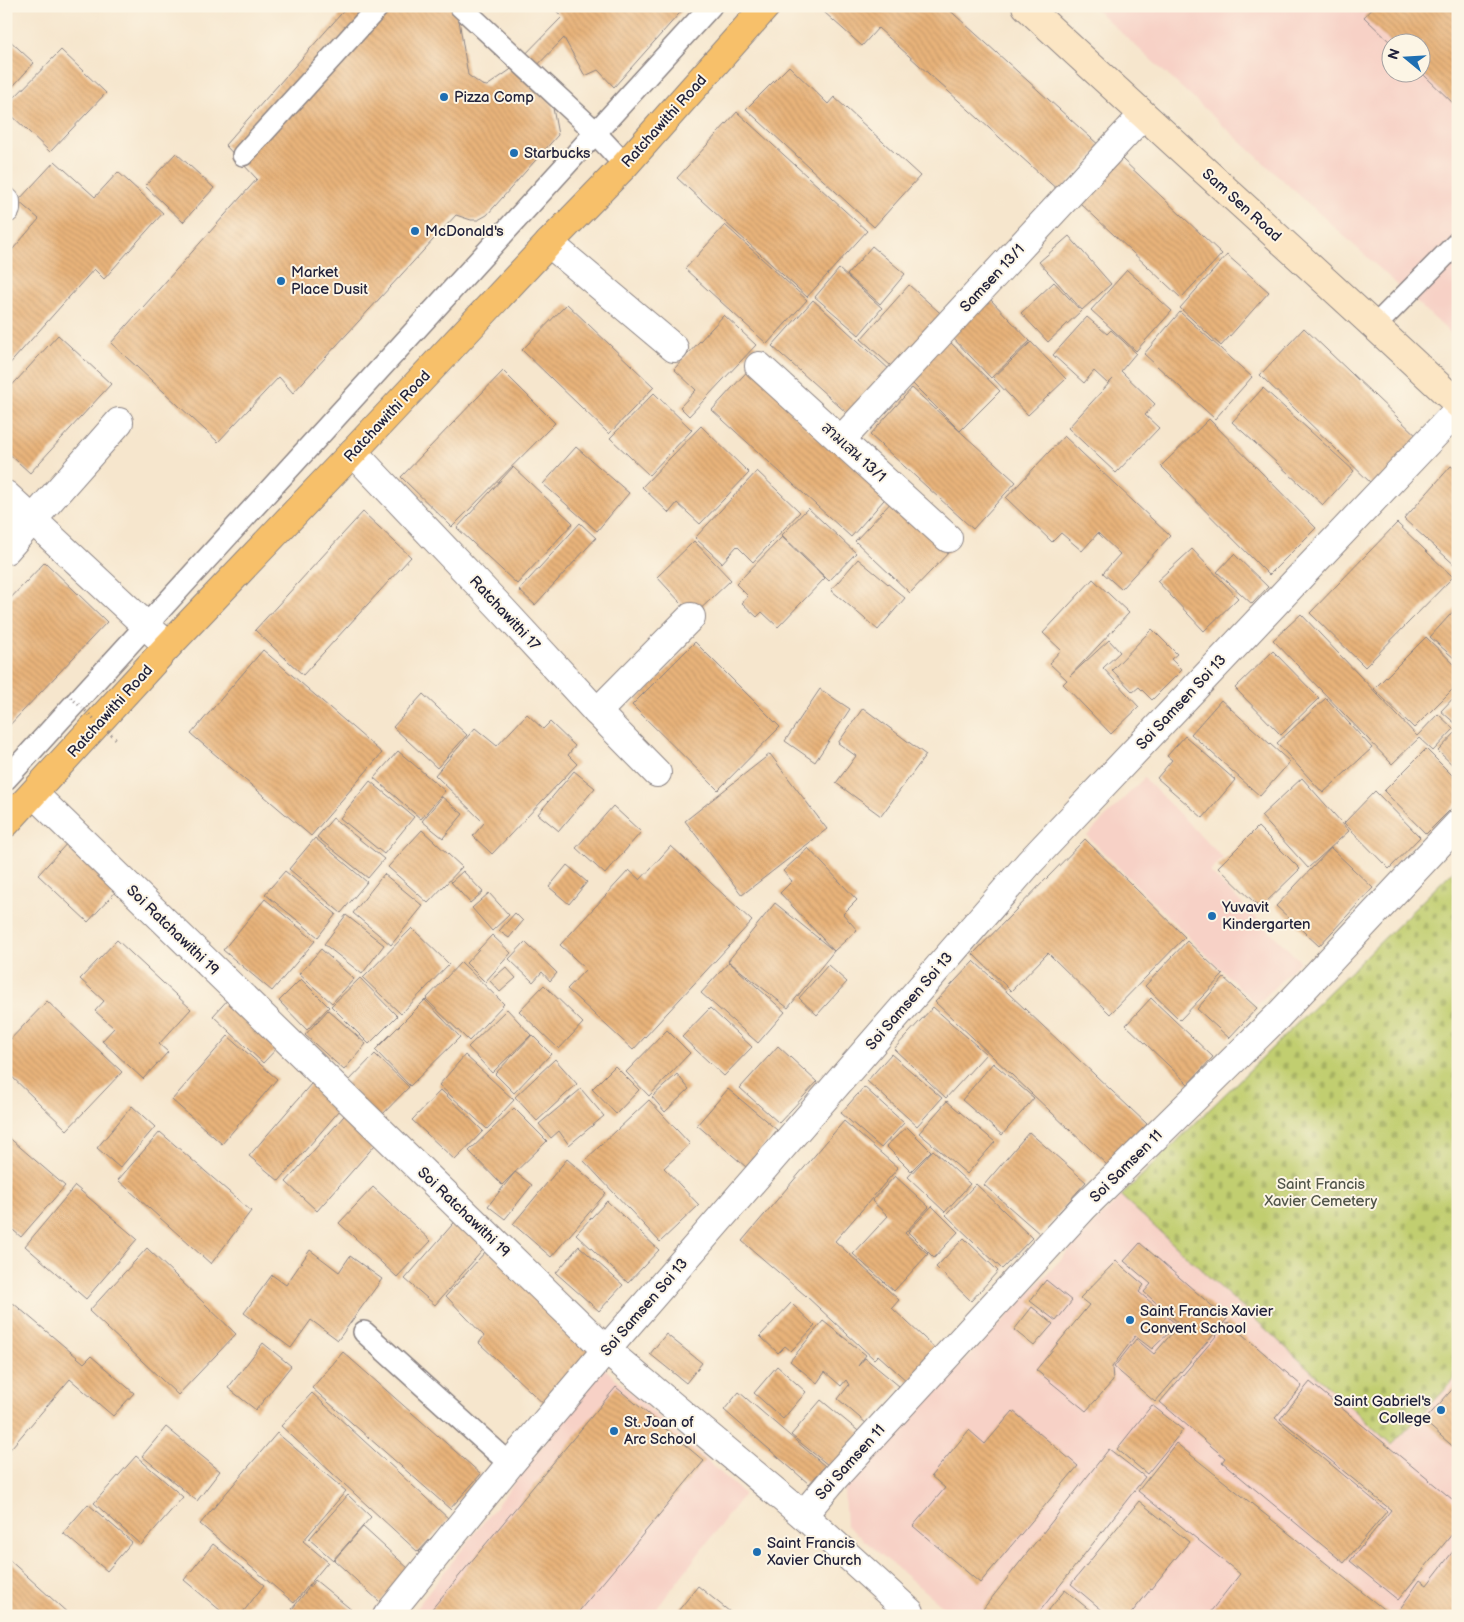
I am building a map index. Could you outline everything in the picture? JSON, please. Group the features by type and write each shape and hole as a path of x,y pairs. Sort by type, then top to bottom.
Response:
{"main road":[{"name":"Ratchawithi Road","path":"6,823 168,646 353,452 548,242 625,165 766,6"},
{"name":"Sam Sen Road","path":"1026,6 1376,326 1458,404"}],"street":[{"name":"Samsen 13/1","path":"841,440 1143,115"},
{"path":"6,202 6,209"},
{"path":"548,242 674,348"},
{"name":"สามเสน 13/1","path":"759,366 948,538"},
{"name":"Soi Samsen Soi 13","path":"387,1616 510,1464 606,1350 1028,863 1458,410"},
{"path":"6,550 119,422"},
{"name":"Ratchawithi 17","path":"353,452 597,712 657,773"},
{"path":"6,495 168,646"},
{"path":"597,712 691,617"},
{"name":"Soi Ratchawithi 19","path":"34,794 606,1350 802,1515 910,1614"},
{"name":"Soi Samsen 11","path":"802,1515 842,1468 1084,1208 1278,1016 1458,824"}],"lane":[{"path":"243,155 380,6"},
{"path":"460,6 596,132 625,165"},
{"path":"6,779 711,6"},
{"path":"1376,326 1458,242"},
{"path":"364,1332 510,1464"}],"path":[{"path":"68,694 117,740"}],"shaded area":[{"path":"1092,6 1458,6 1458,340"},
{"name":"Yuvavit Kindergarten","path":"1144,778 1223,858 1210,872 1300,961 1257,1005 1087,836"},
{"name":"Saint Francis Xavier Convent School","path":"1121,1196 1392,1445 1458,1376 1458,1616 942,1616 947,1610 846,1525 844,1489"},
{"name":"St. Joan of Arc School","path":"604,1368 744,1494 651,1616 410,1616"}],"green space":[{"name":"Saint Francis Xavier Cemetery","path":"1458,866 1458,1376 1392,1445 1121,1196"}],"building":[{"name":"Market Place Dusit","path":"348,6 454,6 459,20 468,75 482,85 487,86 510,70 562,17 552,6 686,6 614,87 598,70 585,76 564,38 526,77 547,92 553,108 558,135 487,215 478,220 471,220 456,215 293,393 279,377 218,442 111,343 257,179 225,145"},
{"path":"829,6 945,6 1101,147 1060,192 878,28 862,46 824,12"},
{"path":"1374,6 1458,6 1458,108 1431,82 1432,32 1382,32 1382,34 1364,17"},
{"path":"6,37 34,63 6,94"},
{"path":"61,50 106,93 50,152 6,110 6,106"},
{"path":"789,66 828,104 834,97 920,176 874,227 746,109"},
{"path":"737,112 867,231 807,297 677,178"},
{"path":"176,153 214,188 183,222 145,186"},
{"path":"1122,159 1222,254 1181,298 1080,203"},
{"path":"55,161 95,197 118,172 163,213 104,279 94,269 6,368 6,257 39,219 18,201"},
{"path":"725,225 807,300 767,344 685,269"},
{"path":"1069,236 1111,284 1082,310 1039,262"},
{"path":"872,246 905,274 880,304 847,275"},
{"path":"1227,255 1269,292 1221,346 1180,308"},
{"path":"839,269 882,308 859,335 815,297"},
{"path":"1127,270 1172,311 1136,351 1091,310"},
{"path":"1054,282 1081,311 1048,342 1021,313"},
{"path":"909,285 948,320 900,374 861,339"},
{"path":"990,299 1030,341 991,378 951,336"},
{"path":"813,300 890,370 849,415 772,346"},
{"path":"567,304 654,387 609,434 522,350"},
{"path":"1180,312 1252,377 1215,419 1144,354"},
{"path":"724,315 756,345 689,416 680,407 696,390 674,369"},
{"path":"1087,317 1107,334 1111,330 1136,353 1121,371 1155,404 1145,415 1159,428 1116,473 1068,428 1113,379 1108,384 1094,371 1084,383 1053,355"},
{"path":"1304,328 1422,441 1376,488 1260,375"},
{"path":"58,335 111,384 30,473 6,451 6,392"},
{"path":"947,339 1000,391 960,431 908,379"},
{"path":"1031,342 1066,379 1028,415 993,378"},
{"path":"753,365 892,491 851,537 712,410"},
{"path":"503,371 555,423 452,527 401,477"},
{"path":"912,388 1016,482 973,529 870,435"},
{"path":"1263,388 1354,471 1323,505 1232,422"},
{"path":"654,393 692,430 649,475 610,438"},
{"path":"1209,419 1316,528 1269,575 1161,466"},
{"path":"701,426 749,473 700,524 677,503 669,513 642,487"},
{"path":"1064,436 1170,536 1121,589 1103,573 1120,554 1098,533 1082,551 1061,533 1052,542 1006,498"},
{"path":"576,447 629,493 597,531 543,484"},
{"path":"1451,466 1458,471 1458,568 1404,519"},
{"path":"513,467 573,523 517,584 457,528"},
{"path":"757,471 800,512 753,562 737,546 722,563 695,538"},
{"path":"897,496 952,549 910,593 855,541"},
{"path":"808,508 856,553 829,581 782,535"},
{"path":"363,512 411,557 303,675 255,630"},
{"path":"580,523 596,538 535,605 519,590"},
{"path":"1397,523 1453,577 1365,667 1310,613"},
{"path":"782,537 825,578 778,627 762,612 757,617 742,603 748,596 736,584"},
{"path":"694,541 731,580 693,616 657,577"},
{"path":"1192,549 1238,598 1204,631 1157,581"},
{"path":"1234,554 1268,587 1252,604 1217,572"},
{"path":"858,559 905,598 878,630 831,590"},
{"path":"45,562 107,622 6,729 6,603"},
{"path":"1093,579 1129,613 1070,676 1109,640 1120,652 1103,668 1139,707 1111,734 1063,684 1067,680 1049,663 1061,650 1043,633"},
{"path":"1458,606 1458,655 1455,659 1430,637"},
{"path":"1301,614 1417,736 1438,714 1454,729 1433,751 1419,738 1392,764 1273,640"},
{"path":"1152,629 1177,654 1171,659 1182,670 1152,700 1139,687 1133,692 1112,670"},
{"path":"1426,637 1458,668 1458,684 1414,728 1374,689"},
{"path":"695,642 780,727 718,790 632,705"},
{"path":"263,650 382,753 311,836 191,734"},
{"path":"1273,651 1319,698 1281,735 1235,688"},
{"path":"820,689 850,709 815,762 785,741"},
{"path":"1458,693 1458,726 1441,711"},
{"path":"423,694 467,735 437,768 393,727"},
{"path":"1326,698 1372,748 1323,793 1277,743"},
{"path":"1221,700 1290,762 1260,796 1191,734"},
{"path":"863,708 926,755 881,816 836,783 856,756 838,743"},
{"path":"527,714 543,729 550,722 575,746 568,755 577,764 492,854 473,836 484,823 435,775 475,728 497,746"},
{"path":"1458,730 1458,770 1438,751"},
{"path":"1185,736 1235,780 1203,818 1157,778 1172,760 1167,756"},
{"path":"1426,749 1458,781 1458,802 1426,834 1384,791"},
{"path":"398,751 445,791 421,819 374,778"},
{"path":"770,754 827,829 742,895 685,821"},
{"path":"574,771 595,788 559,831 538,814"},
{"path":"1302,778 1349,831 1308,868 1261,816"},
{"path":"370,781 414,817 384,854 340,818"},
{"path":"1375,791 1420,837 1389,869 1344,823"},
{"path":"442,797 463,814 443,838 422,821"},
{"path":"613,806 641,832 605,874 576,848"},
{"path":"333,818 384,859 368,878 317,837"},
{"path":"1258,827 1300,869 1260,908 1218,867"},
{"path":"422,830 462,867 428,903 388,867"},
{"path":"315,838 367,882 341,913 289,869"},
{"path":"1085,839 1185,937 1110,1014 1048,953 1011,991 973,954"},
{"path":"69,841 119,888 88,922 38,875"},
{"path":"671,846 752,921 633,1050 567,989 586,969 560,945 629,870 640,880"},
{"path":"808,848 857,900 843,914 857,930 834,951 780,893 792,881 783,871"},
{"path":"1331,848 1373,888 1319,946 1276,906"},
{"path":"567,865 587,882 569,904 549,887"},
{"path":"285,871 336,914 318,937 265,894"},
{"path":"463,871 483,892 470,903 451,882"},
{"path":"384,874 423,906 391,945 353,913"},
{"path":"489,893 509,915 492,931 472,908"},
{"path":"265,899 315,941 272,991 223,950"},
{"path":"775,903 834,951 788,1008 728,961"},
{"path":"515,913 523,921 509,938 499,931"},
{"path":"346,915 384,945 362,974 324,944"},
{"path":"412,928 449,964 401,1014 363,978"},
{"path":"492,935 511,953 485,982 466,963"},
{"path":"117,940 191,1009 159,1044 168,1052 143,1079 102,1041 114,1028 95,1011 104,1001 80,979"},
{"path":"1187,941 1223,975 1180,1020 1145,986"},
{"path":"525,942 557,973 550,981 542,972 533,982 509,959"},
{"path":"321,949 354,979 332,1003 299,974"},
{"path":"974,961 1147,1124 1108,1166 935,1002"},
{"path":"461,962 504,1004 469,1041 426,999"},
{"path":"729,962 785,1012 758,1043 701,993"},
{"path":"828,965 847,982 817,1015 799,998"},
{"path":"506,967 516,978 500,992 490,981"},
{"path":"360,978 397,1016 369,1044 331,1006"},
{"path":"1224,978 1257,1008 1229,1038 1197,1009"},
{"path":"301,979 329,1007 307,1030 279,1001"},
{"path":"544,985 583,1023 559,1049 519,1011"},
{"path":"231,996 282,1043 263,1063 213,1016"},
{"path":"1151,998 1213,1057 1188,1084 1126,1025"},
{"path":"425,1000 460,1037 410,1086 375,1050"},
{"path":"47,1001 122,1072 67,1130 6,1071 6,1044"},
{"path":"933,1007 986,1054 946,1098 894,1049"},
{"path":"710,1008 752,1047 724,1076 682,1037"},
{"path":"507,1009 531,1035 492,1073 468,1047"},
{"path":"328,1010 366,1044 344,1070 305,1035"},
{"path":"667,1030 690,1053 649,1096 626,1072"},
{"path":"532,1035 551,1054 514,1093 495,1074"},
{"path":"228,1036 277,1079 222,1144 172,1100"},
{"path":"778,1046 817,1082 779,1123 740,1088"},
{"path":"375,1054 409,1087 378,1119 345,1085"},
{"path":"891,1054 942,1098 917,1126 867,1081"},
{"path":"465,1055 514,1100 487,1129 439,1085"},
{"path":"555,1059 577,1084 537,1121 515,1097"},
{"path":"993,1063 1034,1098 1002,1135 962,1100"},
{"path":"615,1066 639,1090 616,1114 592,1089"},
{"path":"677,1074 689,1089 665,1112 652,1097"},
{"path":"317,1077 346,1103 279,1181 249,1156"},
{"path":"864,1087 904,1123 881,1148 841,1113"},
{"path":"581,1089 604,1116 569,1145 559,1131 551,1138 539,1124"},
{"path":"728,1089 777,1130 746,1167 697,1125"},
{"path":"441,1090 483,1131 455,1160 412,1120"},
{"path":"649,1100 690,1144 664,1168 699,1205 660,1242 584,1161"},
{"path":"947,1101 995,1142 967,1174 919,1133"},
{"path":"132,1106 155,1127 120,1168 97,1148"},
{"path":"351,1108 383,1136 317,1211 286,1182"},
{"path":"514,1108 547,1141 502,1185 469,1151"},
{"path":"844,1121 898,1168 835,1241 899,1300 892,1308 938,1351 908,1382 878,1355 874,1359 806,1296 742,1241"},
{"path":"907,1127 931,1151 911,1171 886,1146"},
{"path":"160,1132 251,1211 211,1264 118,1180"},
{"path":"1029,1132 1086,1182 1040,1234 984,1185"},
{"path":"6,1135 65,1186 21,1237 6,1224"},
{"path":"933,1150 970,1184 945,1212 908,1177"},
{"path":"567,1159 606,1193 551,1257 513,1224"},
{"path":"515,1172 532,1185 505,1219 488,1206"},
{"path":"895,1176 929,1207 905,1233 928,1254 894,1291 853,1254 888,1216 872,1201"},
{"path":"976,1184 1032,1238 1002,1269 946,1215"},
{"path":"75,1186 137,1239 86,1299 25,1246"},
{"path":"373,1187 431,1241 397,1277 339,1223"},
{"path":"607,1201 659,1250 628,1283 576,1234"},
{"path":"932,1206 958,1232 934,1258 908,1232"},
{"path":"459,1217 489,1243 435,1305 405,1279"},
{"path":"964,1238 998,1271 971,1301 936,1267"},
{"path":"493,1243 603,1350 549,1409 479,1343 484,1336 446,1296"},
{"path":"1140,1243 1227,1319 1155,1402 1114,1367 1136,1339 1154,1354 1180,1324 1144,1292 1151,1284 1124,1261"},
{"path":"579,1246 623,1285 599,1311 556,1273"},
{"path":"147,1248 236,1334 178,1395 89,1311"},
{"path":"310,1250 339,1272 350,1256 382,1279 338,1340 311,1320 291,1348 244,1313 272,1275 286,1285"},
{"path":"1116,1261 1144,1285 1139,1292 1177,1325 1152,1349 1135,1336 1112,1367 1113,1381 1086,1411 1036,1370 1089,1305 1080,1298"},
{"path":"1046,1280 1072,1301 1056,1321 1030,1301"},
{"path":"13,1303 84,1363 91,1356 134,1393 113,1416 70,1379 6,1454 6,1311"},
{"path":"791,1303 815,1326 791,1351 785,1346 778,1353 760,1336"},
{"path":"1032,1307 1053,1324 1034,1346 1014,1330"},
{"path":"823,1321 866,1355 858,1366 865,1358 899,1386 867,1424 838,1399 849,1385 846,1380 841,1386 825,1372 817,1383 790,1361"},
{"path":"1228,1322 1302,1386 1275,1418 1387,1511 1344,1563 1222,1462 1225,1458 1160,1402"},
{"path":"666,1334 702,1363 686,1383 650,1354"},
{"path":"263,1343 291,1366 256,1410 228,1388"},
{"path":"343,1352 481,1474 450,1509 312,1388"},
{"path":"777,1366 806,1392 783,1419 754,1393"},
{"path":"1310,1382 1458,1504 1458,1527 1398,1600 1350,1561 1391,1510 1280,1419"},
{"path":"1458,1383 1458,1451 1424,1421"},
{"name":"St. Joan of Arc School","path":"616,1387 704,1461 575,1616 426,1616"},
{"path":"739,1392 825,1466 809,1484 724,1410"},
{"path":"312,1393 449,1519 418,1552 281,1426"},
{"path":"821,1400 863,1435 834,1470 791,1435"},
{"path":"1152,1405 1183,1430 1147,1474 1117,1449"},
{"path":"1013,1411 1078,1466 980,1583 913,1526 945,1488 931,1476 969,1430 985,1444"},
{"path":"166,1427 220,1471 197,1501 142,1456"},
{"path":"277,1433 346,1491 303,1541 328,1562 294,1603 200,1524"},
{"path":"1176,1443 1392,1616 1207,1616 1240,1574 1138,1491"},
{"path":"1109,1449 1145,1477 1036,1616 992,1616 983,1609"},
{"path":"136,1456 183,1497 141,1545 94,1503"},
{"path":"348,1495 371,1517 333,1560 309,1539"},
{"path":"1139,1501 1189,1542 1129,1616 1109,1616 1071,1584"},
{"path":"88,1504 132,1542 107,1571 63,1533"},
{"path":"363,1527 409,1569 380,1602 334,1560"},
{"path":"213,1544 264,1585 240,1616 227,1616 184,1580"},
{"path":"1458,1545 1458,1616 1395,1616 1420,1580 1427,1585"},
{"path":"6,1557 71,1616 6,1616"},
{"path":"315,1580 359,1616 300,1616 292,1609"},
{"path":"698,1586 735,1616 674,1616"},
{"path":"1065,1590 1097,1616 1044,1616"}],"place":[{"name":"Pizza Comp","path":"444,97"},
{"name":"Starbucks","path":"514,153"},
{"name":"McDonald's","path":"415,231"},
{"name":"Market Place Dusit","path":"281,281"},
{"name":"Yuvavit Kindergarten","path":"1212,916"},
{"name":"Saint Francis Xavier Convent School","path":"1130,1320"},
{"name":"Saint Gabriel's College","path":"1441,1410"},
{"name":"St. Joan of Arc School","path":"614,1431"},
{"name":"Saint Francis Xavier Church","path":"757,1552"}]}
